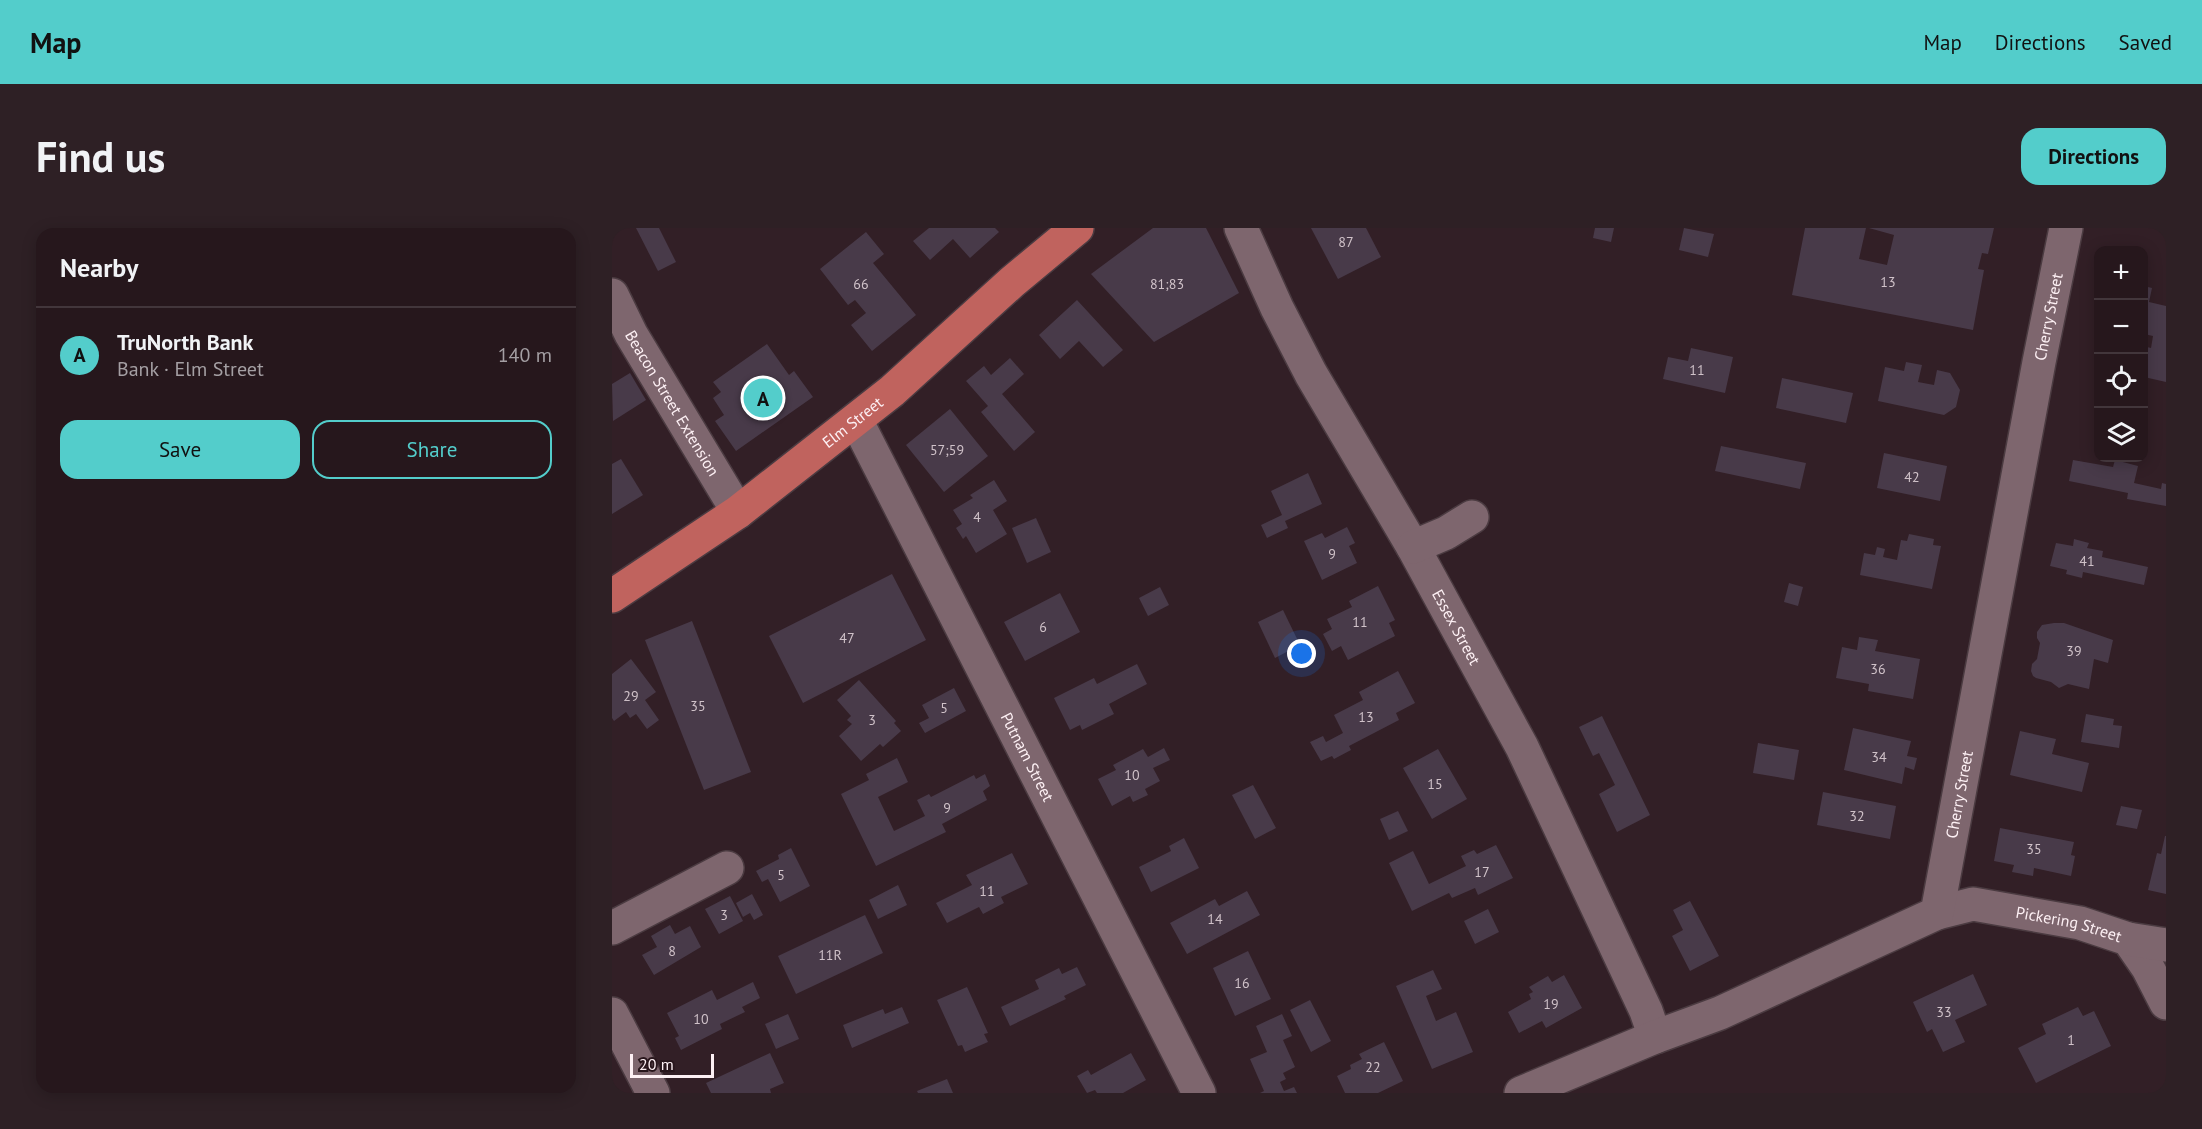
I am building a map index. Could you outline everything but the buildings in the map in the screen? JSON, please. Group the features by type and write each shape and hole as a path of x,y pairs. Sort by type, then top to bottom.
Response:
{"main road":[{"name":"Elm Street","path":"612,596 738,512 892,392 1012,282 1077,228"}],"street":[{"name":"Essex Street","path":"1240,228 1311,374 1413,547 1522,747 1646,1011 1655,1037"},
{"name":"Cherry Street","path":"1937,913 2030,409 2066,228"},
{"name":"Beacon Street Extension","path":"612,295 631,334 738,512"},
{"name":"Putnam Street","path":"856,420 1199,1093"},
{"path":"1413,547 1446,533 1472,517"},
{"path":"612,928 727,868"},
{"name":"Pickering Street","path":"1937,913 1973,904 2080,923 2128,939 2148,968 2166,1003"},
{"path":"1521,1093 1655,1037 1720,1013 1937,913"},
{"path":"2128,939 2166,945"},
{"path":"612,1014 653,1093"}],"place":[{"name":"TruNorth Bank","path":"763,398"}]}
